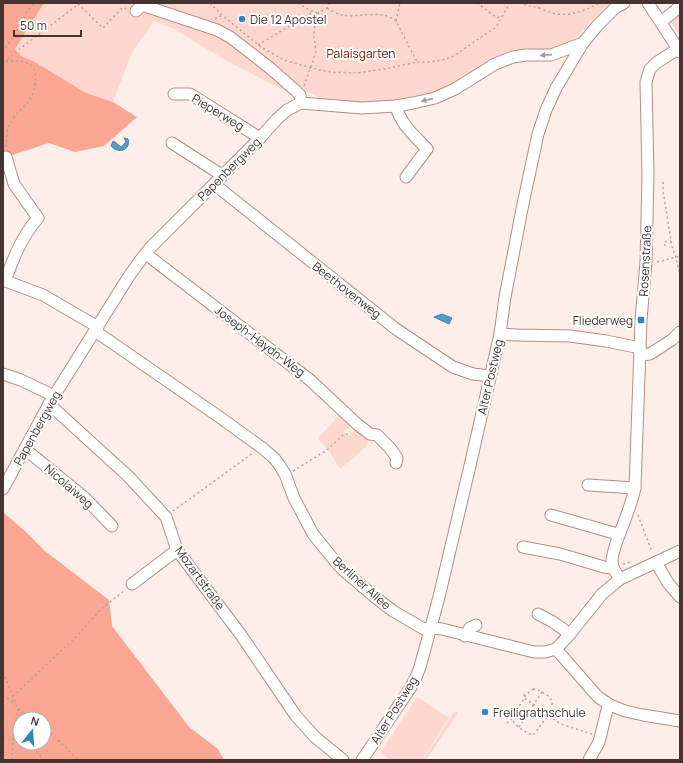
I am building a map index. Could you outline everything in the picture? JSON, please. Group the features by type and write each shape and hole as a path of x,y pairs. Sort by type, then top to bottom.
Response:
{"street":[{"name":"Alter Postweg","path":"362,760 411,687 419,671 431,628 469,470 500,334 505,297 520,219 538,134 546,110 556,88 583,44 597,26 615,8 624,3"},
{"path":"648,3 679,50"},
{"path":"661,22 680,4"},
{"path":"132,8 142,5 217,30 230,37 270,68 296,91 300,95 301,103 362,108 396,106 435,98 455,89 495,64 513,56 551,55 583,44"},
{"name":"Rosenstraße","path":"613,568 612,559 618,536 635,488 641,320 646,262 648,175 646,82 650,69 656,63 679,50"},
{"name":"Pieperweg","path":"174,94 190,94 260,138"},
{"name":"Papenbergweg","path":"3,490 51,400 129,276 146,254 276,120 287,110 301,103"},
{"path":"396,106 398,114 408,130 427,149 406,177"},
{"name":"Beethovenweg","path":"172,143 218,172 218,180 396,329 453,367 473,374 490,376"},
{"path":"4,280 23,240 31,226 38,218 14,184 6,157"},
{"name":"Joseph-Haydn-Weg","path":"146,254 310,380 357,424 370,434 377,435 390,448 397,458 396,463"},
{"name":"Berliner Allee","path":"4,280 43,295 63,306 261,447 274,458 285,474 294,498 314,534 334,560 342,569 393,612 424,629 442,629 465,636 534,652 545,652 556,648"},
{"path":"500,334 570,336 606,341 650,354 673,339 680,332"},
{"name":"Mozartstraße","path":"3,374 21,380 51,400 128,476 166,517 177,550 241,635 296,716 315,737 343,760"},
{"name":"Nicolaiweg","path":"25,449 85,498 112,526"},
{"path":"588,485 635,488"},
{"path":"551,514 614,533 618,536"},
{"path":"523,547 560,554 603,567 613,568 623,581"},
{"path":"132,584 177,550"},
{"path":"680,551 656,562 602,594 592,612 576,630 556,648 598,697 610,705 625,711 642,715 680,721"},
{"path":"656,562 668,583 680,597"},
{"path":"538,614 553,622 576,630"},
{"path":"465,636 470,628 476,625"},
{"path":"589,760 599,742 607,710 610,705"}],"path":[{"path":"3,52 28,10 34,3"},
{"path":"210,3 258,45 284,60 330,72 357,72 384,69 417,62 442,60 452,56 496,27 510,3"},
{"path":"298,3 313,12 318,13"},
{"path":"306,82 316,52 314,37 315,20 318,13 327,8 329,3"},
{"path":"396,21 400,3"},
{"path":"477,3 496,17 502,18"},
{"path":"519,3 557,14 577,12 599,3"},
{"path":"539,8 541,3"},
{"path":"4,61 79,4 103,28 122,8 132,8"},
{"path":"327,8 344,15 384,15 392,17 396,21 417,62"},
{"path":"258,45 313,12"},
{"path":"4,61 18,61 31,65 34,69 36,82 33,94 29,101 12,120 6,135 6,157"},
{"path":"663,182 663,191 671,241 680,275"},
{"path":"665,246 664,242 671,241"},
{"path":"657,261 680,256"},
{"path":"285,474 327,450 357,424"},
{"path":"166,517 261,447"},
{"path":"629,507 636,510 656,562"},
{"path":"13,696 76,637 101,609 132,584"},
{"path":"3,672 18,710"},
{"path":"507,723 512,720 526,695 533,690 542,692 550,697 552,703 551,708 533,735 519,727 512,720"},
{"path":"519,727 542,692"},
{"path":"3,695 16,704"},
{"path":"524,698 548,714 554,721 592,734"},
{"path":"52,734 76,758 80,760"},
{"path":"37,751 43,760"}],"green space":[{"name":"Palaisgarten","path":"44,3 613,3 602,11 570,44 544,52 508,52 434,94 415,99 364,104 326,101 310,93 296,91 291,94 225,60 172,28 154,21 133,51 113,102 86,93 33,61 21,56 15,49"},
{"path":"680,3 680,36 665,13"},
{"path":"342,412 350,420 349,428 344,432 348,436 353,431 363,431 368,436 367,446 340,469 329,451 318,438"},
{"path":"417,697 449,718 422,760 391,760 380,753"},
{"path":"455,711 458,713 426,760 423,760"}],"shaded area":[{"path":"3,3 44,3 15,49 21,56 33,61 86,93 113,102 137,117 104,146 75,152 49,143 3,158"},
{"path":"3,512 45,551 109,600 112,626 189,727 218,749 224,760 3,760"}],"water":[{"path":"124,138 128,139 128,146 126,149 117,150 111,146 113,141 121,147 126,142"},
{"path":"442,314 452,318 449,324 434,317"}],"place":[{"name":"Die 12 Apostel","path":"242,19"},
{"name":"Fliederweg","path":"641,320"},
{"name":"Freiligrathschule","path":"485,712"}]}
